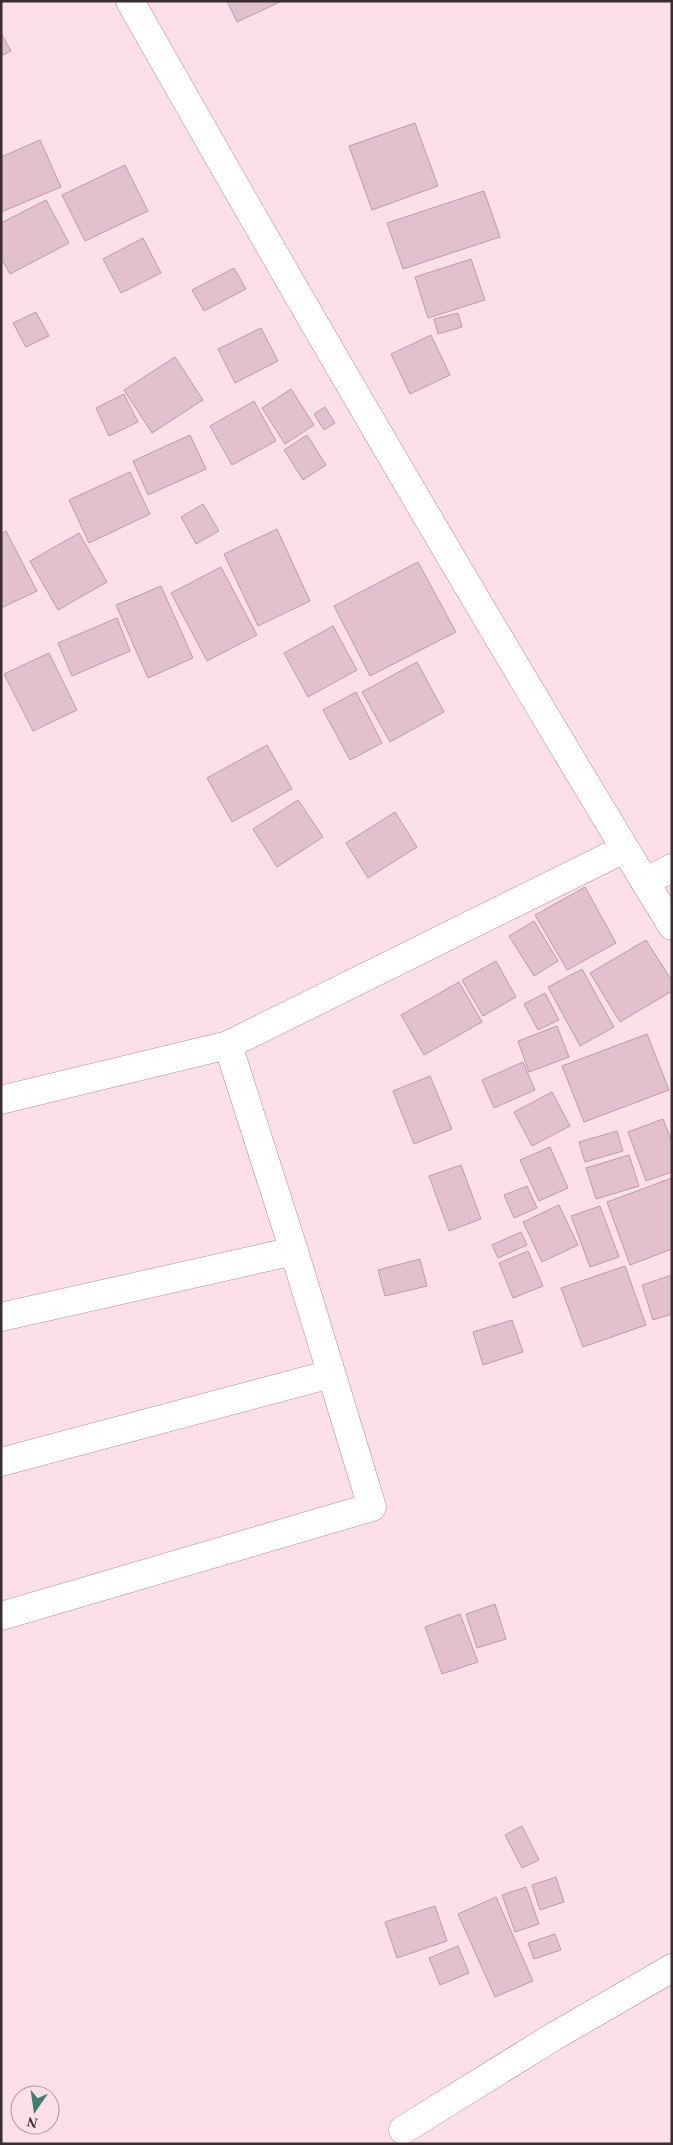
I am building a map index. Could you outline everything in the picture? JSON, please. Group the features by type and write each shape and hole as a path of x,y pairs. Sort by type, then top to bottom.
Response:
{"street":[{"path":"130,1 249,212 624,849 672,926"},
{"path":"1,1100 228,1045 624,849"},
{"path":"645,882 672,868"},
{"path":"1,1616 372,1507 294,1251 228,1045"},
{"path":"1,1317 294,1251"},
{"path":"1,1462 331,1374"},
{"path":"403,2130 553,2037 672,1968"}],"building":[{"path":"227,1 282,1 237,22"},
{"path":"1,33 11,51 1,56"},
{"path":"415,123 438,186 372,210 349,146"},
{"path":"40,140 61,187 1,212 1,157"},
{"path":"125,165 148,211 85,241 62,195"},
{"path":"484,191 500,237 403,269 387,223"},
{"path":"46,200 69,243 10,274 1,258 1,223"},
{"path":"143,238 161,273 121,293 103,259"},
{"path":"471,259 485,300 428,318 415,277"},
{"path":"234,268 246,289 204,311 192,290"},
{"path":"36,312 49,336 26,347 13,323"},
{"path":"458,313 462,327 438,334 434,319"},
{"path":"261,328 278,361 235,383 218,349"},
{"path":"431,335 450,375 410,394 391,354"},
{"path":"175,357 203,400 152,433 124,390"},
{"path":"291,389 314,425 285,444 262,408"},
{"path":"124,394 138,422 109,436 96,408"},
{"path":"254,401 276,441 232,465 210,426"},
{"path":"325,407 335,423 324,430 314,414"},
{"path":"190,435 206,469 148,495 133,461"},
{"path":"307,435 326,465 303,480 284,450"},
{"path":"130,472 150,514 89,543 69,500"},
{"path":"203,504 219,531 196,544 181,517"},
{"path":"277,529 310,601 258,626 224,554"},
{"path":"6,531 37,591 1,608 1,534"},
{"path":"79,533 107,582 58,610 30,561"},
{"path":"418,562 456,632 370,676 334,606"},
{"path":"221,567 257,635 207,661 171,593"},
{"path":"161,586 193,658 148,678 116,605"},
{"path":"117,618 130,651 72,676 58,643"},
{"path":"333,626 357,670 308,697 284,653"},
{"path":"49,653 77,710 33,731 4,674"},
{"path":"417,662 444,712 390,742 362,692"},
{"path":"356,692 382,743 350,760 323,710"},
{"path":"267,745 292,789 232,822 207,778"},
{"path":"298,800 323,837 277,867 253,829"},
{"path":"395,812 417,847 368,878 346,843"},
{"path":"585,887 616,943 567,970 535,915"},
{"path":"534,921 558,961 534,976 509,936"},
{"path":"646,940 672,981 672,991 620,1022 590,973"},
{"path":"496,961 516,997 483,1016 462,980"},
{"path":"582,969 614,1027 580,1046 548,987"},
{"path":"459,982 482,1022 424,1055 401,1015"},
{"path":"545,993 559,1020 538,1030 524,1004"},
{"path":"557,1026 569,1057 529,1072 518,1041"},
{"path":"647,1034 669,1090 584,1122 562,1066"},
{"path":"523,1062 535,1090 494,1108 482,1080"},
{"path":"430,1076 452,1129 414,1144 393,1091"},
{"path":"552,1092 570,1126 532,1146 514,1112"},
{"path":"663,1119 672,1142 672,1172 646,1181 628,1132"},
{"path":"617,1131 623,1151 585,1162 579,1142"},
{"path":"550,1147 568,1188 539,1201 520,1160"},
{"path":"629,1155 639,1186 596,1199 586,1168"},
{"path":"461,1165 481,1219 449,1231 429,1176"},
{"path":"672,1178 672,1249 630,1265 607,1202"},
{"path":"527,1186 537,1208 514,1218 504,1195"},
{"path":"559,1205 578,1245 542,1262 523,1222"},
{"path":"600,1206 619,1257 590,1267 571,1216"},
{"path":"521,1232 527,1245 498,1258 492,1245"},
{"path":"528,1251 543,1286 513,1298 499,1263"},
{"path":"420,1259 427,1286 385,1296 378,1270"},
{"path":"625,1266 646,1325 583,1347 561,1288"},
{"path":"672,1275 672,1314 653,1320 642,1285"},
{"path":"512,1320 523,1352 483,1365 473,1332"},
{"path":"495,1604 506,1639 477,1648 466,1614"},
{"path":"460,1614 478,1662 442,1674 425,1627"},
{"path":"522,1826 539,1860 522,1868 505,1835"},
{"path":"556,1877 564,1902 540,1910 532,1885"},
{"path":"526,1887 539,1924 515,1932 502,1895"},
{"path":"496,1897 533,1981 495,1997 458,1914"},
{"path":"435,1906 447,1941 397,1958 385,1922"},
{"path":"555,1934 561,1950 534,1959 528,1943"},
{"path":"458,1946 469,1973 440,1985 429,1958"}]}
